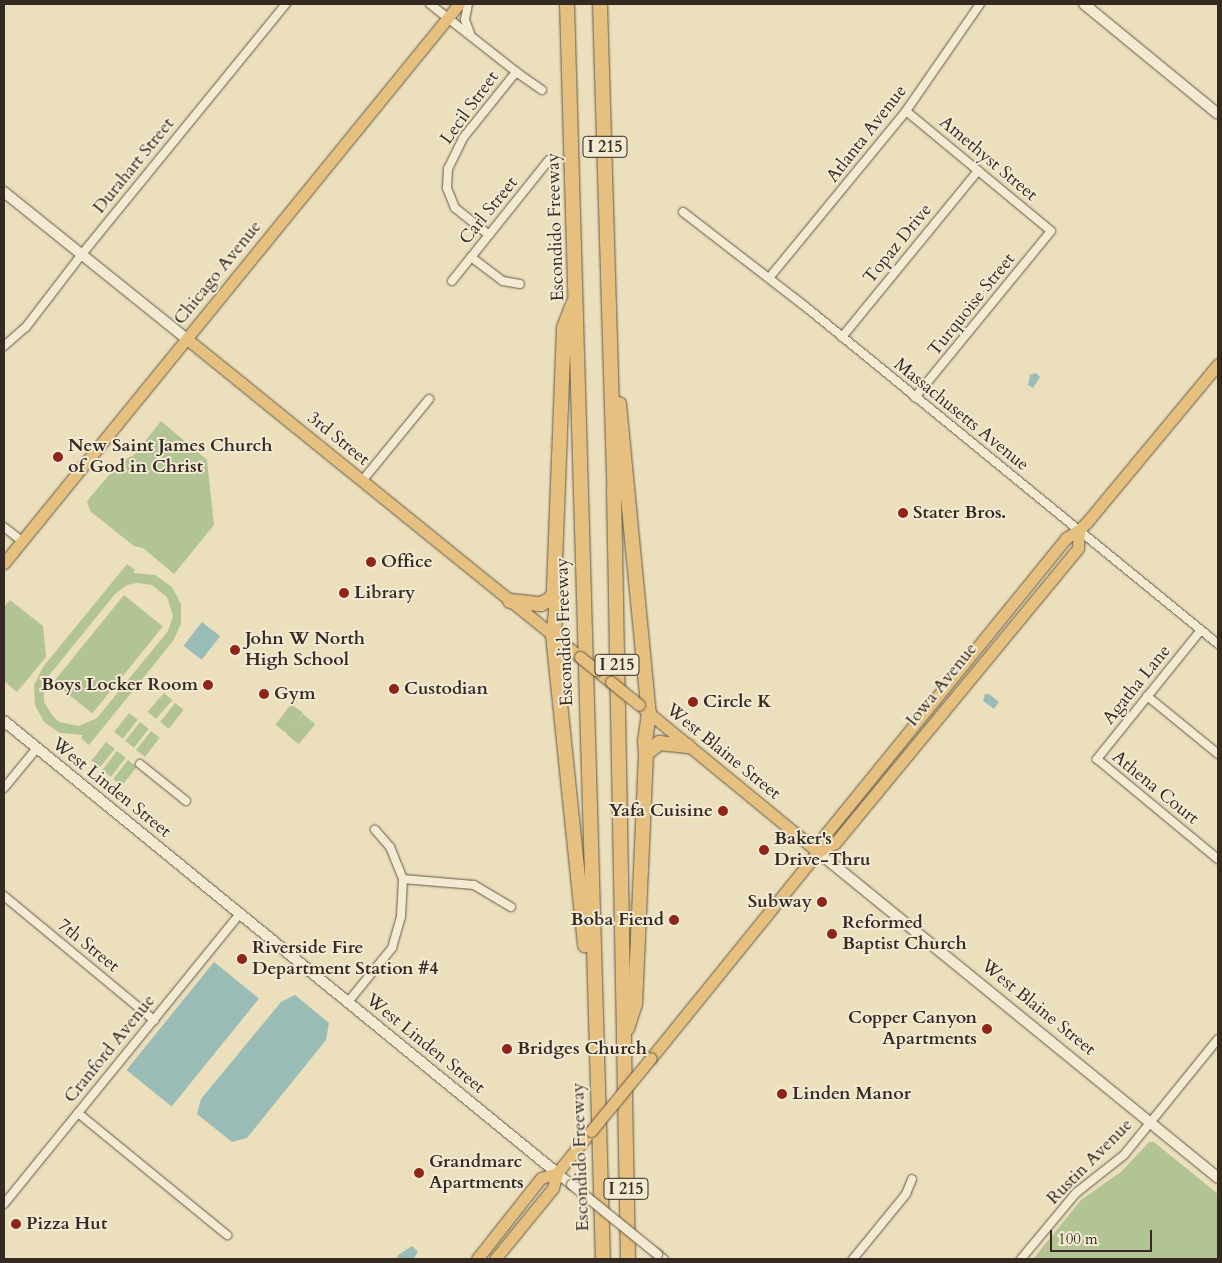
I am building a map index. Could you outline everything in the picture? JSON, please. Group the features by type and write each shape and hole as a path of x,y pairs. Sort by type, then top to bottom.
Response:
{"highway":[{"name":"Escondido Freeway","path":"568,4 603,1259"},
{"name":"I 215","path":"600,4 616,590 628,1259"},
{"path":"608,291 637,570 646,754 635,1004 623,1040"},
{"path":"576,296 564,328 554,592 596,1038"},
{"path":"510,601 541,604 551,599 554,592"},
{"path":"646,754 659,743 688,746"}],"main road":[{"name":"Chicago Avenue","path":"4,563 459,4"},
{"path":"1084,4 1218,114"},
{"name":"3rd Street","path":"4,192 644,709"},
{"name":"Iowa Avenue","path":"495,1259 553,1188 557,1173 818,852 824,836 1066,538 1079,530 1218,364"},
{"name":"West Blaine Street","path":"644,709 1218,1178"},
{"name":"West Linden Street","path":"4,721 557,1173"},
{"name":"Iowa Avenue","path":"477,1259 541,1178 557,1173"}],"street":[{"name":"Durahart Street","path":"4,346 26,327 82,254 286,4"},
{"path":"430,4 516,72 542,90"},
{"path":"468,4 465,20 471,35"},
{"name":"Atlanta Avenue","path":"769,278 906,111 980,4"},
{"name":"Lecil Street","path":"489,235 455,208 447,188 448,169 456,148 463,138 516,72"},
{"name":"Amethyst Street","path":"906,111 1051,231"},
{"name":"Carl Street","path":"452,281 549,160"},
{"name":"Topaz Drive","path":"842,337 978,171"},
{"name":"Massachusetts Avenue","path":"683,212 769,278 1218,644"},
{"name":"Turquoise Street","path":"915,397 1051,231"},
{"path":"471,258 503,280 520,284"},
{"path":"362,481 429,399"},
{"path":"4,527 22,541"},
{"name":"Agatha Lane","path":"1097,759 1201,630"},
{"path":"1147,696 1218,754"},
{"path":"4,788 37,748"},
{"name":"Athena Court","path":"1097,759 1218,859"},
{"path":"140,764 186,801"},
{"path":"348,1002 395,941 401,917 403,879 390,847 375,830"},
{"path":"403,879 474,885 511,907"},
{"name":"7th Street","path":"4,896 154,1020"},
{"name":"Cranford Avenue","path":"4,1204 240,914"},
{"name":"Rustin Avenue","path":"1021,1259 1076,1193 1116,1163 1218,1039"},
{"path":"78,1113 227,1235"},
{"name":"West Linden Street","path":"557,1173 660,1257"},
{"path":"853,1259 906,1194 912,1179"}],"green space":[{"path":"161,421 207,460 214,525 174,574 143,548 134,546 90,511 87,501 120,462 134,455"},
{"path":"127,564 135,570 133,573 155,575 172,587 181,604 181,624 173,641 89,745 81,738 83,735 60,733 44,722 35,705 34,685 43,667","holes":["137,583 152,585 167,597 173,616 168,631 97,718 79,726 59,722 44,702 44,687 47,678 115,594 127,585"]},
{"path":"124,595 163,626 92,714 54,682"},
{"path":"10,600 43,626 46,657 17,692 4,681 4,607"},
{"path":"164,693 172,700 156,719 148,712"},
{"path":"175,703 184,710 169,729 160,722"},
{"path":"291,704 303,713 287,734 275,725"},
{"path":"129,713 138,720 123,739 114,732"},
{"path":"303,714 315,724 299,744 286,734"},
{"path":"140,722 149,729 134,748 125,741"},
{"path":"151,731 160,738 145,757 136,750"},
{"path":"106,742 115,749 100,768 91,761"},
{"path":"117,751 126,758 111,777 102,770"},
{"path":"128,760 137,767 122,786 113,779"},
{"path":"1149,1142 1154,1142 1218,1194 1218,1259 1033,1259 1081,1200 1122,1171"}],"water":[{"path":"1036,373 1040,377 1033,388 1028,385 1030,375"},
{"path":"202,622 220,636 202,660 184,646"},
{"path":"985,694 989,694 999,702 994,709 983,701"},
{"path":"214,962 259,999 172,1107 127,1070"},
{"path":"295,995 329,1023 326,1040 247,1138 232,1142 197,1114 201,1099 281,1002"},
{"path":"412,1246 418,1252 413,1259 396,1259 398,1255"}],"place":[{"name":"New Saint James Church of God in Christ","path":"58,457"},
{"name":"Stater Bros.","path":"903,513"},
{"name":"Office","path":"371,562"},
{"name":"Library","path":"344,593"},
{"name":"John W North High School","path":"235,650"},
{"name":"Boys Locker Room","path":"208,685"},
{"name":"Custodian","path":"394,689"},
{"name":"Gym","path":"264,694"},
{"name":"Circle K","path":"693,702"},
{"name":"Yafa Cuisine","path":"723,811"},
{"name":"Baker's Drive-Thru","path":"764,850"},
{"name":"Subway","path":"822,902"},
{"name":"Boba Fiend","path":"674,920"},
{"name":"Reformed Baptist Church","path":"832,934"},
{"name":"Riverside Fire Department Station #4","path":"242,959"},
{"name":"Copper Canyon Apartments","path":"987,1029"},
{"name":"Bridges Church","path":"507,1049"},
{"name":"Linden Manor","path":"782,1094"},
{"name":"Grandmarc Apartments","path":"419,1173"},
{"name":"Pizza Hut","path":"16,1224"}]}
